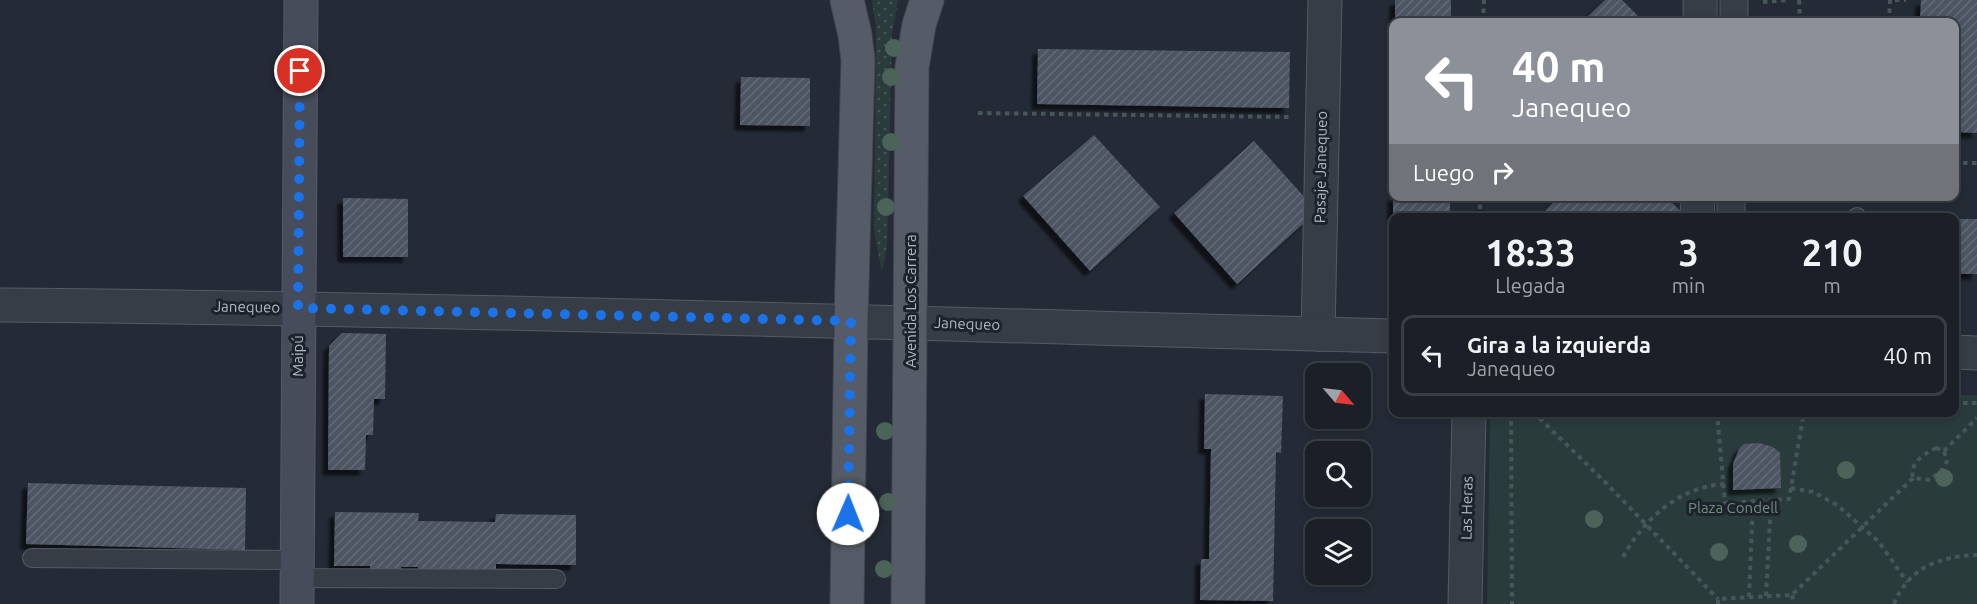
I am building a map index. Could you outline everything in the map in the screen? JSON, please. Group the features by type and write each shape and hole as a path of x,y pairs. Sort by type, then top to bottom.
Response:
{"main road":[{"name":"Maipú","path":"297,581 301,0"},
{"path":"847,0 858,60 847,604"},
{"name":"Avenida Los Carrera","path":"908,604 912,67 919,25 927,0"}],"street":[{"name":"Pasaje Janequeo","path":"1318,334 1325,0"},
{"path":"1700,0 1700,18"},
{"path":"1734,0 1734,18"},
{"name":"Janequeo","path":"0,305 298,308 1389,336"},
{"path":"1959,352 1977,353"},
{"name":"Las Heras","path":"1465,604 1469,417"}],"lane":[{"path":"32,558 297,581 556,579"}],"path":[{"path":"1483,18 1484,0"},
{"path":"1763,2 1789,0"},
{"path":"1799,0 1800,18"},
{"path":"1890,18 1890,0 1906,0"},
{"path":"978,113 1322,117"},
{"path":"1959,163 1977,163"},
{"path":"1959,403 1977,404"},
{"path":"1511,417 1512,604"},
{"path":"1538,417 1605,482 1718,602 1749,597 1792,595 1913,478"},
{"path":"1717,417 1725,503 1789,499 1803,417"},
{"path":"1944,451 1977,418"},
{"path":"1913,478 1911,472 1923,456 1936,448 1944,451"},
{"path":"1913,478 1929,480 1938,474 1947,461 1944,451"},
{"path":"1623,557 1646,525 1683,494 1710,484 1724,484"},
{"path":"1791,488 1813,492 1829,501 1862,527 1879,542 1907,582"},
{"path":"1749,597 1753,501"},
{"path":"1767,596 1771,501"},
{"path":"1894,604 1900,588 1918,571 1936,561 1963,555 1977,555"},
{"path":"1792,595 1794,604"}],"green space":[{"path":"872,0 898,0 892,35 887,246 882,272 874,231 876,28"},
{"name":"Plaza Condell","path":"1959,395 1977,395 1977,604 1487,604 1490,417 1959,417"}],"building":[{"path":"1395,0 1451,0 1451,18 1395,18"},
{"path":"1605,0 1622,0 1640,18 1586,18"},
{"path":"1921,0 1977,0 1977,133 1959,132 1959,18 1920,18"},
{"path":"1038,49 1290,52 1289,108 1037,104"},
{"path":"741,77 810,78 810,126 740,125"},
{"path":"1094,135 1160,207 1090,271 1023,196"},
{"path":"1254,141 1317,211 1237,284 1174,213"},
{"path":"343,198 408,199 408,257 343,257"},
{"path":"1393,201 1450,201 1450,213 1393,213"},
{"path":"1555,201 1671,201 1681,212 1680,213 1543,213"},
{"path":"1959,219 1977,219 1977,274 1959,274"},
{"path":"342,333 386,334 385,399 374,399 373,435 366,435 365,470 328,470 329,346"},
{"path":"1205,394 1283,396 1281,453 1276,452 1273,601 1200,600 1201,559 1209,559 1211,449 1204,449"},
{"path":"1759,443 1773,447 1780,453 1781,488 1733,490 1733,464 1739,449 1744,444"},
{"path":"28,483 246,488 245,550 26,544"},
{"path":"335,512 419,513 418,521 495,522 496,514 576,515 576,565 496,564 496,573 418,572 418,567 401,567 401,570 370,570 370,566 334,566"}],"route":[{"path":"300,71 298,308 851,321 848,514"}]}
